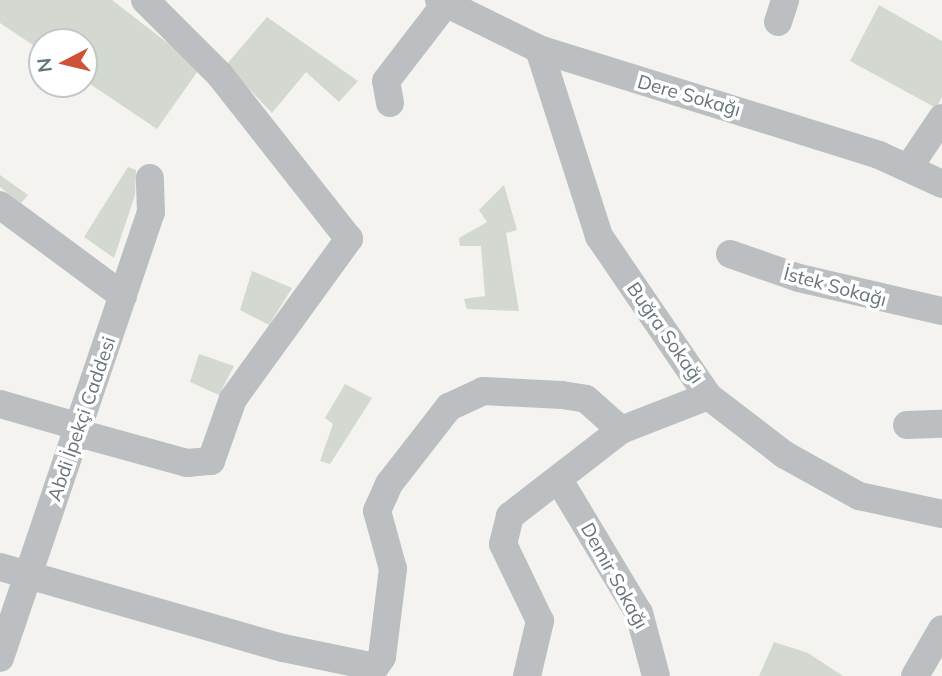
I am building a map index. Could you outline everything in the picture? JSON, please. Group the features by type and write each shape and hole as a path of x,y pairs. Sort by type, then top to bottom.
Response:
{"street":[{"path":"0,404 187,463 211,461 233,399 349,239 220,75 145,0"},
{"path":"390,103 386,81 457,4"},
{"name":"Dere Sokağı","path":"457,4 539,49 909,167 942,184"},
{"name":"Buğra Sokağı","path":"527,676 540,621 503,530 510,516 621,430 708,396 599,236 539,49"},
{"path":"909,167 942,117"},
{"name":"Abdi İpekçi Caddesi","path":"0,657 151,212 150,178"},
{"path":"0,205 122,296"},
{"name":"İstek Sokağı","path":"730,254 799,278 942,311"},
{"path":"0,567 29,573 360,670 375,667 382,657 394,569 377,511 389,484 449,407 483,391 562,394 586,399 621,430"},
{"path":"708,396 785,455 859,496 942,514"},
{"path":"907,425 942,424"},
{"name":"Demir Sokağı","path":"559,480 639,613 656,676"},
{"path":"915,676 938,641"}],"shaded area":[{"path":"0,0 112,0 200,68 157,129 98,89 98,28 28,28 28,42 0,23"},
{"path":"879,5 942,41 942,97 936,108 850,61"},
{"path":"267,17 358,81 339,102 306,72 272,113 226,65"},
{"path":"128,167 136,170 135,195 114,258 84,237"},
{"path":"0,175 28,195 21,203 0,187"},
{"path":"504,185 517,230 506,233 519,311 467,309 464,299 485,296 481,246 460,246 459,238 487,222 479,210"},
{"path":"252,271 292,288 269,325 240,310"},
{"path":"199,354 234,366 219,395 190,382"},
{"path":"345,384 372,398 330,464 320,461 333,424 325,418"},
{"path":"774,642 808,653 843,676 759,676"}]}
